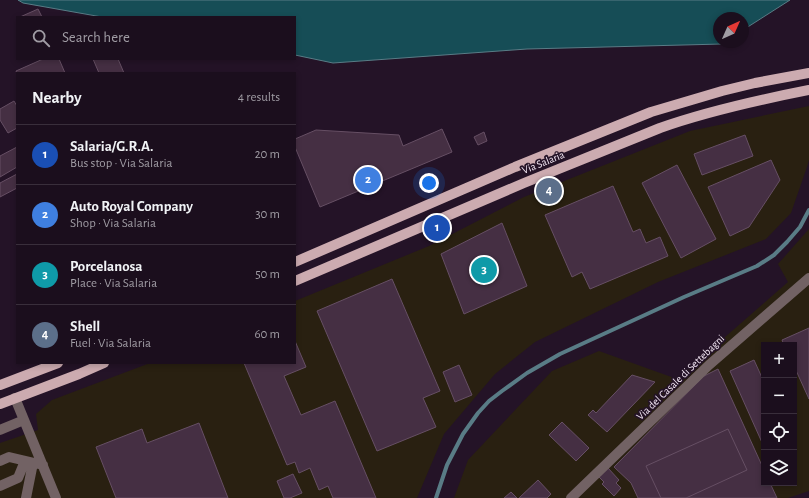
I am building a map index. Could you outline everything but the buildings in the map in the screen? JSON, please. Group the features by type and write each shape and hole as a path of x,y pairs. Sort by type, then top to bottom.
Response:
{"main road":[{"name":"Via Salaria","path":"296,262 515,167 651,112 722,91 809,73"},
{"name":"Via Salaria","path":"296,281 524,183 660,128 682,120 729,107 809,90"},
{"path":"0,385 55,364"},
{"path":"0,404 102,364"}],"street":[{"name":"Via del Casale di Settebagni","path":"571,498 709,365 809,278"},
{"path":"15,398 24,420 33,463 56,498"},
{"path":"0,430 24,420"},
{"path":"0,461 10,457 33,463"},
{"path":"0,486 18,478 33,463"},
{"path":"26,498 33,463"}],"shaded area":[{"path":"18,0 790,0 749,26 749,12 713,12 713,44 527,49 333,63 296,55 296,16 96,16 23,3"},
{"path":"809,106 809,160 791,213 766,239 658,282 535,342 495,374 444,434 417,498 0,498 0,443 38,430 36,414 52,400 147,364 296,364 296,301 429,246 524,197 690,131"},
{"path":"809,229 809,491 788,498 454,498 468,460 552,371 599,351 677,379 788,282 778,264"}],"waterway":[{"path":"436,498 447,465 463,434 478,413 489,401 527,373 560,354 684,297 757,266 774,255 787,242 800,227 809,210"}],"place":[{"name":"Auto Royal Company","path":"368,180"},
{"name":"Shell","path":"549,191"},
{"name":"Salaria/G.R.A.","path":"437,228"},
{"name":"Porcelanosa","path":"484,270"}]}
